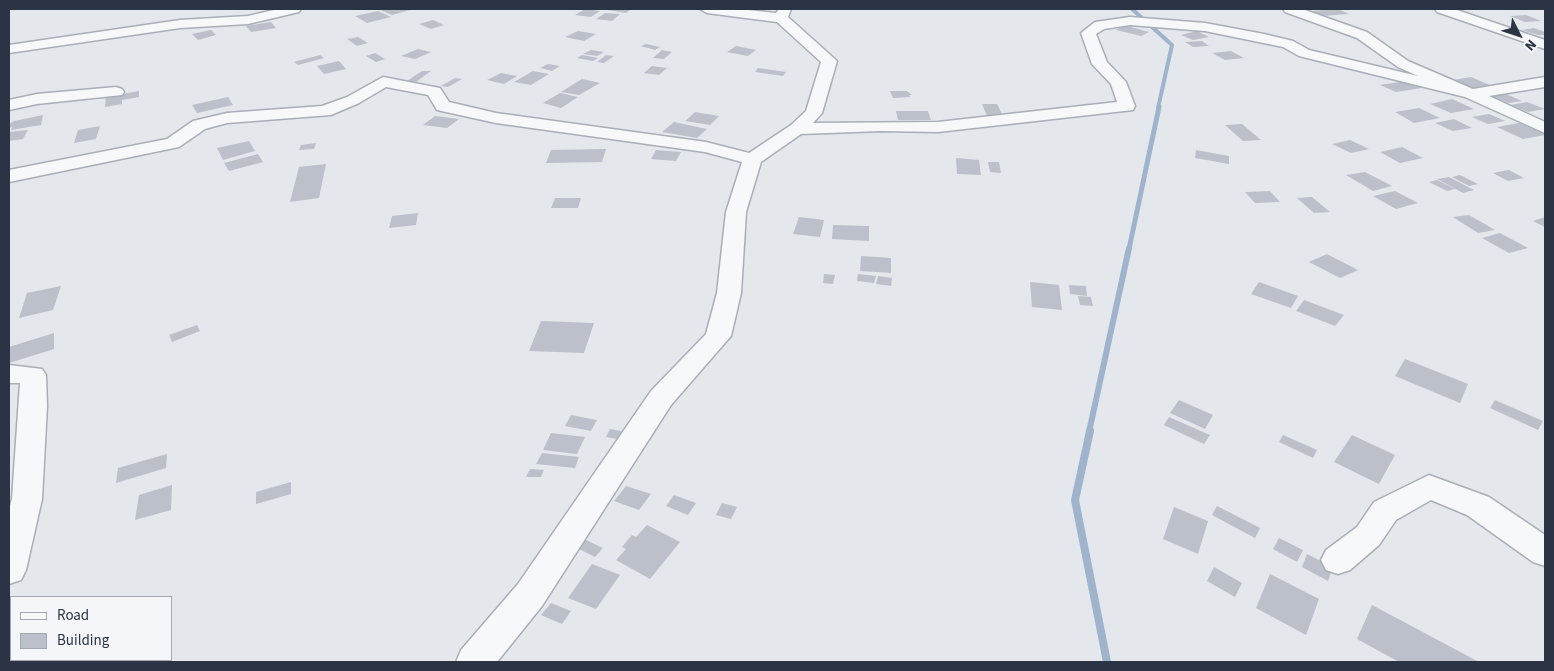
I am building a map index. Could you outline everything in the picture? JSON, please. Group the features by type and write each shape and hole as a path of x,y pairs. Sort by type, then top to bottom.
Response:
{"street":[{"path":"252,9 265,17"},
{"path":"9,49 180,24 248,20 294,9"},
{"path":"474,662 530,594 661,398 718,336 729,293 736,212 752,159 797,129 814,113 828,61 783,14 707,9"},
{"path":"1290,9 1362,35 1403,64 1545,128"},
{"path":"1442,9 1545,45"},
{"path":"797,129 881,126 938,127 1127,106 1118,82 1100,64 1088,33 1100,25 1130,22 1205,27 1264,38 1288,44 1313,56 1471,94 1545,82"},
{"path":"9,176 173,143 199,125 227,118 325,111 353,100 383,82 434,91 443,106 496,118 706,146 752,159"},
{"path":"9,105 37,99 116,92"},
{"path":"9,374 33,375 27,499 9,570"},
{"path":"1338,560 1368,536 1384,510 1429,487 1478,506 1545,552"}],"building":[{"path":"378,9 406,9 410,10 392,15"},
{"path":"585,9 600,11 591,17 575,15"},
{"path":"1338,9 1349,14 1322,16 1310,11"},
{"path":"607,10 630,10 626,13"},
{"path":"378,11 391,17 367,23 355,16"},
{"path":"605,13 620,14 612,21 596,19"},
{"path":"1526,15 1541,21 1525,22 1510,16"},
{"path":"433,20 444,25 431,29 419,24"},
{"path":"271,22 276,28 251,32 246,26"},
{"path":"1124,25 1149,32 1141,36 1116,30"},
{"path":"1534,28 1545,32 1545,35 1522,30"},
{"path":"211,30 216,35 198,40 192,34"},
{"path":"578,31 596,34 584,41 565,37"},
{"path":"1197,31 1209,37 1193,40 1181,35"},
{"path":"358,37 368,43 357,46 347,39"},
{"path":"1202,41 1209,46 1193,47 1185,42"},
{"path":"646,44 660,47 655,50 641,46"},
{"path":"736,46 756,50 748,56 727,52"},
{"path":"418,49 431,52 415,59 401,56"},
{"path":"591,50 604,52 597,56 583,54"},
{"path":"662,50 672,52 664,59 653,58"},
{"path":"1231,51 1244,58 1225,60 1212,53"},
{"path":"375,53 385,59 376,62 366,56"},
{"path":"320,55 324,58 298,65 294,62"},
{"path":"582,55 598,58 593,61 577,58"},
{"path":"606,55 614,56 604,63 597,62"},
{"path":"339,61 346,69 324,74 317,66"},
{"path":"548,64 560,66 552,71 540,68"},
{"path":"652,66 667,68 659,75 644,73"},
{"path":"758,68 786,72 783,76 755,72"},
{"path":"422,71 431,71 416,82 407,81"},
{"path":"533,71 549,74 531,85 514,82"},
{"path":"501,73 517,76 504,84 487,80"},
{"path":"1471,77 1490,85 1472,88 1453,80"},
{"path":"455,78 462,79 448,87 441,86"},
{"path":"582,79 600,83 579,95 561,92"},
{"path":"1406,81 1422,88 1396,92 1380,85"},
{"path":"139,91 139,97 122,100 122,104 105,107 106,97"},
{"path":"890,91 907,91 912,95 909,95 910,97 893,98"},
{"path":"560,93 578,97 561,108 543,103"},
{"path":"1506,94 1522,101 1508,103 1491,96"},
{"path":"228,97 233,105 197,113 192,105"},
{"path":"1452,99 1474,109 1451,113 1430,104"},
{"path":"1527,102 1545,109 1528,112 1511,105"},
{"path":"982,104 997,104 1003,116 987,116"},
{"path":"1419,108 1440,118 1414,123 1395,112"},
{"path":"896,111 928,111 931,120 898,120"},
{"path":"695,112 719,116 710,125 685,121"},
{"path":"1489,114 1505,121 1488,124 1472,117"},
{"path":"43,115 41,125 11,130 12,127 9,128 9,124 14,121"},
{"path":"435,116 459,119 447,128 423,125"},
{"path":"1454,119 1472,128 1453,131 1435,123"},
{"path":"674,122 707,129 697,138 662,132"},
{"path":"1519,123 1545,135 1523,139 1497,127"},
{"path":"1242,124 1261,140 1243,141 1225,125"},
{"path":"100,126 96,139 74,143 78,130"},
{"path":"28,130 23,139 9,141 9,132"},
{"path":"1350,140 1369,149 1351,153 1332,144"},
{"path":"249,141 255,151 223,160 217,148"},
{"path":"316,143 314,149 299,150 301,145"},
{"path":"1402,147 1423,158 1400,163 1380,152"},
{"path":"606,149 602,162 546,163 551,150"},
{"path":"656,150 681,152 676,161 651,159"},
{"path":"1196,150 1229,156 1229,164 1195,158"},
{"path":"258,154 263,162 229,171 224,163"},
{"path":"956,158 979,160 981,175 957,174"},
{"path":"988,162 999,162 1001,173 990,172"},
{"path":"326,164 319,198 290,202 299,167"},
{"path":"1509,170 1524,178 1508,181 1493,173"},
{"path":"1365,172 1392,186 1373,191 1346,175"},
{"path":"1460,175 1478,184 1469,186 1452,177"},
{"path":"1449,177 1474,190 1463,193 1437,179"},
{"path":"1437,180 1455,189 1447,191 1429,182"},
{"path":"1270,191 1280,202 1255,203 1245,192"},
{"path":"1395,191 1418,203 1396,209 1373,196"},
{"path":"1312,197 1330,212 1314,213 1297,198"},
{"path":"555,198 581,198 578,208 551,208"},
{"path":"418,213 416,225 389,228 392,216"},
{"path":"1469,215 1495,230 1478,233 1453,217"},
{"path":"799,217 824,220 820,237 793,234"},
{"path":"1545,217 1545,227 1533,221"},
{"path":"833,225 869,226 869,241 832,239"},
{"path":"1500,233 1528,248 1509,253 1482,238"},
{"path":"1327,254 1358,270 1340,278 1309,262"},
{"path":"861,256 891,258 891,273 860,271"},
{"path":"824,274 835,275 833,284 823,283"},
{"path":"858,274 876,276 874,283 857,281"},
{"path":"878,276 892,278 891,286 876,284"},
{"path":"1030,282 1059,285 1062,310 1032,307"},
{"path":"1259,282 1298,296 1291,308 1251,294"},
{"path":"1069,285 1086,286 1087,296 1070,294"},
{"path":"61,286 53,310 19,318 27,293"},
{"path":"1078,296 1091,297 1093,306 1080,305"},
{"path":"1304,300 1344,315 1335,326 1296,311"},
{"path":"541,321 594,323 584,353 529,351"},
{"path":"197,325 200,331 172,342 169,335"},
{"path":"54,333 54,349 9,363 9,347"},
{"path":"1405,359 1468,384 1460,403 1395,376"},
{"path":"1179,400 1213,415 1205,429 1170,413"},
{"path":"1495,400 1543,421 1538,430 1490,408"},
{"path":"571,415 597,420 591,431 565,426"},
{"path":"1169,417 1210,435 1204,444 1164,425"},
{"path":"610,429 627,432 623,440 606,437"},
{"path":"551,433 585,437 577,454 543,450"},
{"path":"1283,435 1317,450 1313,458 1279,442"},
{"path":"1352,435 1395,455 1379,484 1334,462"},
{"path":"542,453 579,457 575,468 536,464"},
{"path":"167,454 166,468 116,483 118,468"},
{"path":"530,469 544,470 541,477 526,477"},
{"path":"291,482 291,494 256,504 256,492"},
{"path":"172,485 171,510 135,520 139,495"},
{"path":"626,486 651,494 639,510 614,501"},
{"path":"674,495 696,503 688,515 666,506"},
{"path":"722,503 737,507 731,519 716,515"},
{"path":"1217,506 1260,528 1255,538 1212,515"},
{"path":"1174,507 1208,521 1198,554 1163,539"},
{"path":"647,525 680,542 650,579 616,560 626,549 622,547 632,535 636,537"},
{"path":"1279,538 1303,550 1297,562 1273,549"},
{"path":"584,539 603,548 595,557 577,548"},
{"path":"1307,554 1333,567 1328,581 1302,567"},
{"path":"592,564 620,575 596,609 568,598"},
{"path":"1214,567 1242,583 1235,597 1207,581"},
{"path":"1270,574 1319,599 1306,635 1256,608"},
{"path":"551,603 571,611 562,624 541,615"},
{"path":"1372,605 1479,662 1399,662 1357,639"},
{"path":"90,661 147,661 147,662"}],"waterway":[{"path":"1132,9 1172,45 1158,108"},
{"path":"1129,249 1159,107"},
{"path":"1089,432 1129,248"},
{"path":"1090,431 1075,500 1107,662"}]}
